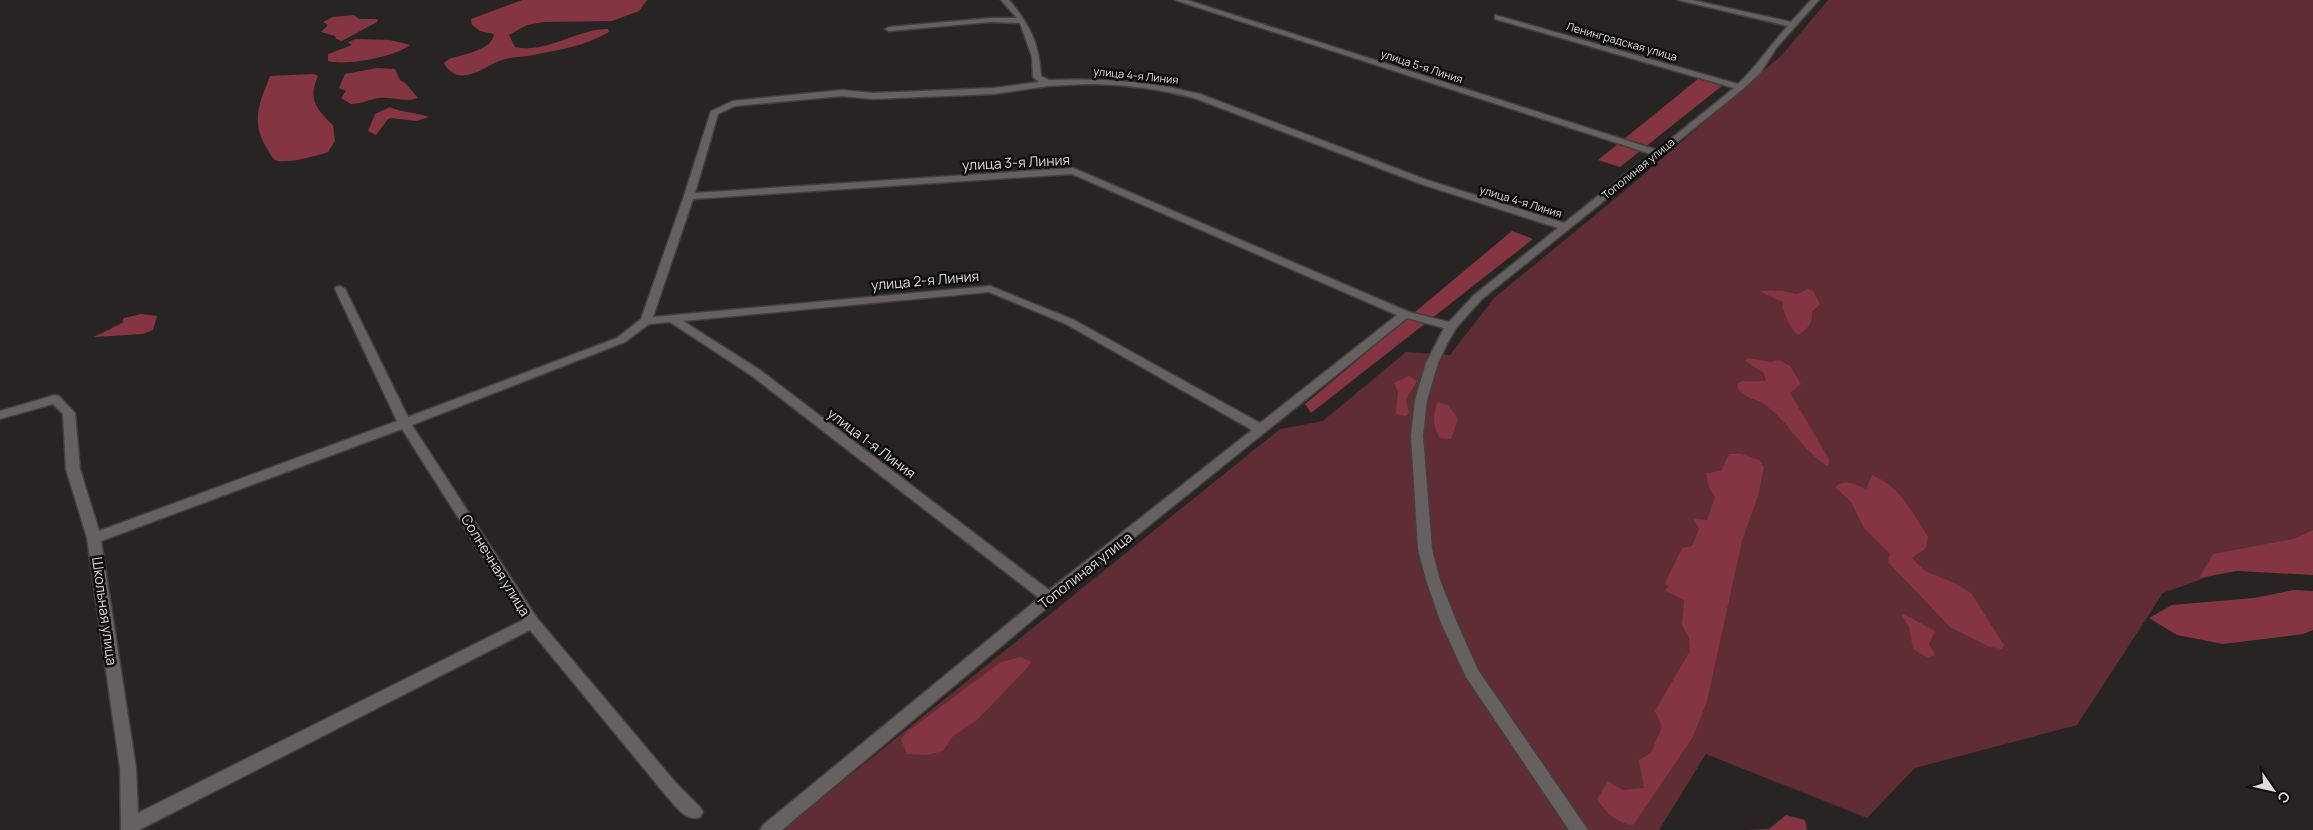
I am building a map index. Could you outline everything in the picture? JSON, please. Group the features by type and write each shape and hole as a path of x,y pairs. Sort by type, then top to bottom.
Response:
{"street":[{"path":"1005,0 1023,21 1036,57 1037,77 1048,83"},
{"name":"улица 5-я Линия","path":"1179,0 1658,152"},
{"path":"1682,0 1794,25"},
{"name":"Тополиная улица","path":"1579,830 1502,719 1472,672 1449,623 1433,580 1425,549 1416,436 1420,400 1432,363 1451,326 1494,283 1740,87 1758,70 1774,46 1815,0"},
{"name":"Ленинградская улица","path":"1498,17 1740,87"},
{"path":"890,29 991,20 1023,21"},
{"name":"улица 4-я Линия","path":"689,196 714,113 733,104 842,93 873,96 994,91 1048,83 1107,81 1181,90 1424,182 1565,227"},
{"name":"улица 3-я Линия","path":"689,196 1073,171 1405,314 1451,326"},
{"path":"94,538 405,424 621,340 646,321 689,196"},
{"name":"Солнечная улица","path":"340,289 405,424 532,622 670,788 694,812"},
{"name":"улица 2-я Линия","path":"646,321 990,289 1070,322 1262,430"},
{"name":"Тополиная улица","path":"769,830 1049,598 1262,430 1405,314"},
{"name":"улица 1-я Линия","path":"671,318 756,373 1049,598"},
{"name":"Школьная улица","path":"0,415 55,399 68,412 73,470 94,538 128,768 130,828"},
{"path":"130,828 532,622"}],"shaded area":[{"path":"522,0 647,0 639,11 612,21 544,22 527,25 509,35 515,47 527,48 539,47 596,30 608,29 609,32 590,41 559,50 505,59 471,74 458,75 448,69 444,63 449,59 482,48 492,40 494,34 480,31 472,25 471,19"},
{"path":"1828,0 2313,0 2313,539 2163,593 2077,725 1915,768 1867,818 1706,754 1659,830 782,830 1280,429 1323,421 1406,352 1450,355 1494,298 1622,193 1782,55"},
{"path":"354,15 359,19 378,19 377,22 342,41 336,39 335,36 321,32 328,25 323,22 333,17"},
{"path":"356,39 390,40 410,45 382,57 346,62 328,61 328,54 352,45 348,42"},
{"path":"377,68 395,69 400,80 418,98 407,100 378,98 351,104 341,98 346,91 339,88 345,74"},
{"path":"314,74 318,76 314,91 315,102 333,125 335,141 328,152 296,160 276,160 262,140 258,121 260,105 270,76"},
{"path":"1698,79 1723,85 1620,167 1598,160"},
{"path":"390,107 429,117 416,121 391,118 388,119 376,135 368,131 375,114"},
{"path":"1512,231 1533,239 1311,413 1305,404"},
{"path":"1808,289 1813,291 1820,304 1812,312 1812,319 1809,325 1799,335 1789,322 1782,307 1783,302 1759,291 1783,291 1797,294"},
{"path":"141,314 157,316 153,330 143,334 94,337 124,322 122,321 124,318"},
{"path":"1748,358 1771,362 1779,360 1790,366 1801,384 1790,393 1829,459 1828,466 1803,445 1773,411 1741,392 1737,384 1742,381 1766,381 1764,373 1745,361"},
{"path":"1409,376 1417,381 1406,399 1409,413 1406,416 1396,414 1398,391 1394,383"},
{"path":"1437,402 1448,405 1458,419 1451,439 1440,438 1434,425"},
{"path":"1729,454 1741,454 1759,460 1764,467 1758,496 1742,541 1707,701 1693,737 1633,825 1627,824 1612,816 1597,799 1608,781 1623,790 1644,788 1639,760 1651,753 1662,727 1655,711 1690,651 1689,638 1682,625 1684,600 1665,591 1668,586 1665,583 1682,548 1692,546 1699,529 1694,519 1707,520 1715,497 1709,488 1706,473 1721,471"},
{"path":"1872,475 1882,480 1898,493 1911,509 1928,537 1926,548 1912,558 1925,571 1957,584 1971,593 2004,645 2002,649 1990,647 1950,627 1888,562 1890,554 1864,528 1851,502 1835,487 1846,483 1866,489"},
{"path":"2313,530 2313,575 2237,571 2199,578 2213,554 2294,539"},
{"path":"2294,590 2313,591 2313,630 2303,634 2223,644 2177,635 2149,618 2172,605 2254,598"},
{"path":"1904,614 1935,631 1929,644 1935,655 1928,658 1913,649 1909,627 1902,616"},
{"path":"1021,657 1031,662 1028,667 976,721 953,736 943,751 927,755 907,754 901,739 908,731 1001,662"},
{"path":"1786,815 1805,820 1807,830 1747,830 1769,829"}]}
